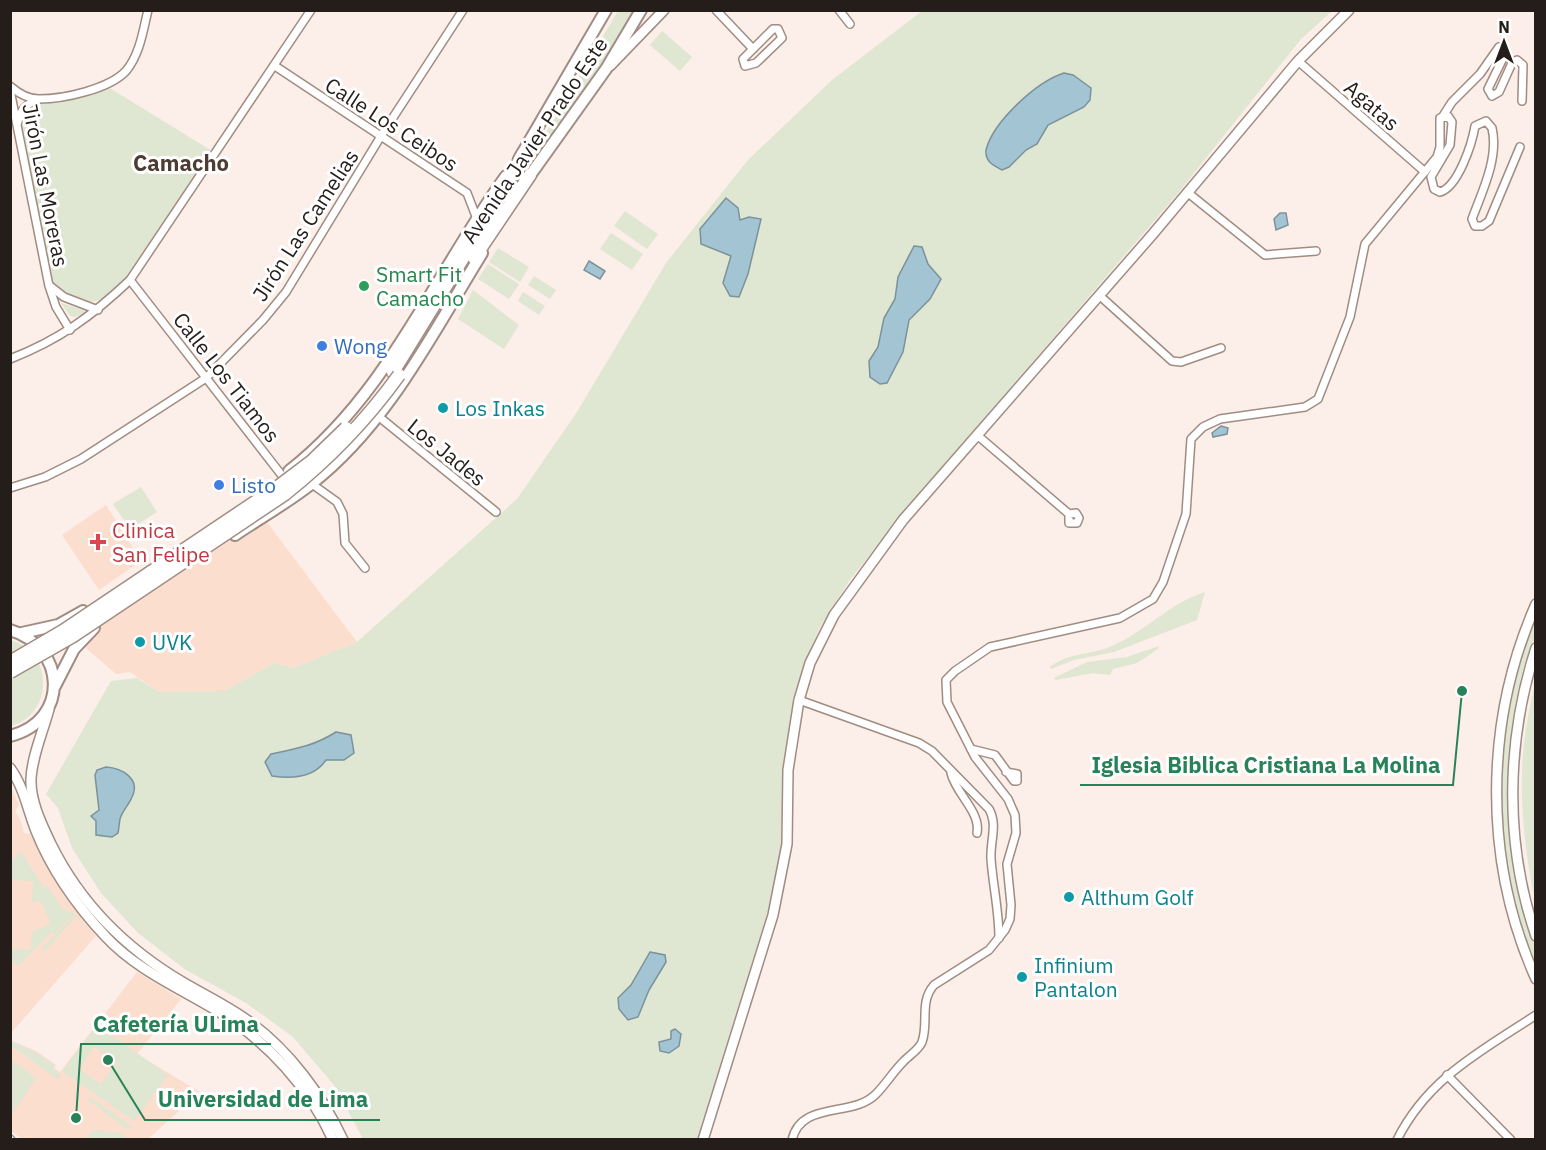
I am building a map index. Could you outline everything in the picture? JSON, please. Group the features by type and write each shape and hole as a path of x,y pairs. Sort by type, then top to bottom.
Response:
{"highway":[{"path":"10,662 73,625 296,474 352,423 396,373 492,212 523,154"},
{"path":"10,672 73,636 300,482 350,436 396,373 496,222 530,176"}],"main road":[{"name":"Avenida Javier Prado Este","path":"16,631 58,625 74,617 283,476 338,426 380,376 477,220 523,154 606,10"},
{"name":"Avenida Javier Prado Este","path":"54,686 74,649 87,633 291,498 312,483 356,442 378,416 414,364 530,176 606,69 640,11"},
{"path":"146,570 146,580 155,587"},
{"path":"10,736 26,731 37,723 52,700 54,686 52,668 44,651 16,631"}],"street":[{"path":"17,125 20,113 28,104 39,99 86,91 113,82 135,57 148,10"},
{"path":"10,359 45,345 70,330 98,310 130,280 311,10"},
{"name":"Jirón Las Camelias","path":"10,488 45,477 81,459 206,378 262,321 286,292 381,136 464,10"},
{"path":"606,69 664,10"},
{"path":"716,10 753,49"},
{"path":"839,10 850,24"},
{"path":"703,1140 779,890 787,844 788,770 799,700 810,663 834,615 903,520 1298,62 1349,10"},
{"path":"773,29 778,29 783,34 756,63 747,67 743,59 753,49 773,29"},
{"path":"792,1140 794,1131 801,1122 818,1113 857,1106 876,1095 893,1072 922,1043 927,992 934,985 989,950 1010,919 1006,876 1016,833 1015,815 998,784 971,749 947,702 946,680 955,671 990,647 1120,618 1153,599 1163,582 1186,514 1191,440 1203,427 1220,418 1305,407 1318,399 1350,317 1365,244 1437,157 1440,147 1438,121 1452,102 1480,75 1499,47 1506,52 1488,88 1489,92 1492,96 1499,92 1512,63 1517,60 1523,65 1522,101"},
{"name":"Agatas","path":"1298,62 1425,172"},
{"name":"Calle Los Ceibos","path":"274,66 467,193 477,220"},
{"path":"10,88 27,97 39,99"},
{"name":"Jirón Las Moreras","path":"10,88 49,286 56,307 70,330"},
{"path":"1443,116 1448,116 1452,122 1450,145 1444,160 1431,177 1430,182 1434,189 1440,192 1446,191 1451,185 1468,155 1475,126 1486,121 1492,128 1493,148 1489,170 1472,219 1475,226 1482,226 1489,221 1521,147"},
{"path":"1187,192 1265,255 1316,251"},
{"name":"Calle Los Tiamos","path":"130,280 283,476 290,487 291,498"},
{"name":"Jirón Las Moreras","path":"49,286 72,301 98,310"},
{"path":"1099,295 1172,361 1181,362 1221,348"},
{"name":"Los Jades","path":"378,416 496,512"},
{"path":"976,435 1069,514"},
{"path":"312,483 337,502 343,514 345,543 365,568"},
{"path":"1536,604 1516,658 1504,709 1496,798 1499,841 1508,892 1523,948 1536,979"},
{"path":"1536,648 1524,691 1517,732 1512,798 1517,860 1536,936"},
{"path":"52,700 34,762 31,788 43,826 65,870 87,903 135,951 179,980 225,1005 252,1024 283,1052 312,1087 343,1140"},
{"path":"799,700 919,742 932,751 984,803 994,818 991,856 999,910 999,938"},
{"path":"971,749 995,755 1006,772"},
{"path":"10,768 48,858 69,893 93,923 141,967 220,1013 262,1044 303,1090 333,1140"},
{"path":"950,770 955,789 976,817 977,833"},
{"path":"1397,1140 1409,1115 1446,1075 1536,1015"},
{"path":"1446,1075 1511,1140"}],"shaded area":[{"name":"Clinica San Felipe","path":"106,505 141,561 99,590 62,535"},
{"path":"264,518 357,642 293,668 274,663 225,691 159,692 130,672 116,674 87,649 83,641 87,635"},
{"path":"10,785 19,805 15,811 24,833 30,834 65,897 96,936 11,1033"},
{"path":"137,972 181,999 137,1054 200,1092 148,1139 22,1139 11,1131 10,1040 36,1051 56,1065 54,1068 60,1072"}],"green space":[{"path":"618,11 633,11 601,64 511,191"},
{"path":"922,11 1332,11 1301,39 1179,192 915,499 849,581 819,629 796,688 785,767 785,828 776,891 700,1139 363,1139 334,1085 293,1037 246,1003 186,970 138,933 101,893 72,848 58,808 46,794 111,681 137,678 159,692 225,691 274,663 293,668 357,642 517,499 577,412 666,263 748,160 832,80"},
{"path":"662,31 692,57 680,71 650,45"},
{"path":"108,87 212,151 141,258 109,294 90,302 65,293 50,282 21,131 28,110 39,102"},
{"path":"625,211 658,234 647,249 614,226"},
{"path":"611,233 643,254 632,270 600,249"},
{"path":"498,248 529,267 520,282 489,262"},
{"path":"488,264 519,284 509,299 478,279"},
{"path":"534,276 556,290 550,299 528,285"},
{"path":"473,290 519,325 504,349 458,319"},
{"path":"523,292 545,306 539,315 518,301"},
{"path":"61,303 85,312 75,317 70,316"},
{"path":"141,487 157,512 130,529 113,504"},
{"path":"1205,592 1197,620 1114,652 1074,660 1051,669 1050,667 1064,659 1107,648 1120,642 1179,604"},
{"path":"1535,614 1535,636 1520,692 1509,769 1509,823 1530,933 1535,947 1535,968 1509,877 1503,834 1501,791 1510,705"},
{"path":"10,640 24,647 35,657 41,669 43,683 41,697 35,709 25,719 11,726"},
{"path":"1159,646 1137,663 1113,669 1110,675 1093,673 1056,680 1054,678 1087,662 1127,657"},
{"path":"1535,685 1535,902 1523,820 1522,767 1524,740"},
{"path":"21,851 44,888 47,886 63,909 75,914 55,934 52,932 18,966 11,959 11,949 31,949 32,932 51,924 40,900 32,903 33,881 11,880 11,862"},
{"path":"76,915 85,924 76,917 45,951 42,948"},
{"path":"97,1025 168,1075 134,1121 62,1071","holes":["94,1047 117,1062 101,1084 79,1069"]},
{"path":"11,1041 35,1052 55,1065 53,1069 61,1075 58,1079 11,1046"},
{"path":"11,1060 36,1078 11,1116"},
{"path":"90,1097 134,1128 126,1128 88,1100"},
{"path":"93,1130 121,1133 128,1139 86,1139"}],"water":[{"path":"1064,73 1073,75 1091,88 1090,100 1084,107 1048,125 1037,144 1026,150 1009,167 1002,170 993,165 988,160 986,150 997,127 1029,94"},
{"path":"726,198 738,208 740,220 749,217 761,219 748,274 739,297 730,296 723,283 731,256 701,244 700,229"},
{"path":"1280,213 1286,213 1288,225 1276,230 1274,219"},
{"path":"914,246 922,247 928,264 941,279 930,299 909,320 903,352 887,383 880,384 870,377 869,361 878,347 884,318 895,299 898,277"},
{"path":"589,261 605,271 600,279 584,270"},
{"path":"1221,426 1228,428 1227,434 1213,437 1212,433"},
{"path":"336,732 351,735 354,753 344,760 326,760 315,771 302,776 272,776 265,762 271,754 312,744"},
{"path":"106,767 124,772 134,785 132,797 121,816 118,833 112,837 96,835 96,821 91,816 99,810 95,775 97,770"},
{"path":"650,952 665,955 666,962 649,990 638,1017 628,1020 619,1009 618,998 631,985"},
{"path":"675,1029 681,1034 679,1046 669,1053 660,1051 659,1042 671,1039 671,1031"}],"place":[{"name":"Smart Fit Camacho","path":"364,286"},
{"name":"Wong","path":"322,346"},
{"name":"Los Inkas","path":"443,408"},
{"name":"Listo","path":"219,485"},
{"name":"Clinica San Felipe","path":"98,542"},
{"name":"UVK","path":"140,642"},
{"name":"Iglesia Biblica Cristiana La Molina","path":"1462,691"},
{"name":"Althum Golf","path":"1069,897"},
{"name":"Infinium Pantalon","path":"1022,977"},
{"name":"Universidad de Lima","path":"108,1060"},
{"name":"Cafetería ULima","path":"76,1118"}],"district":[{"name":"Camacho","path":"181,162"}]}
